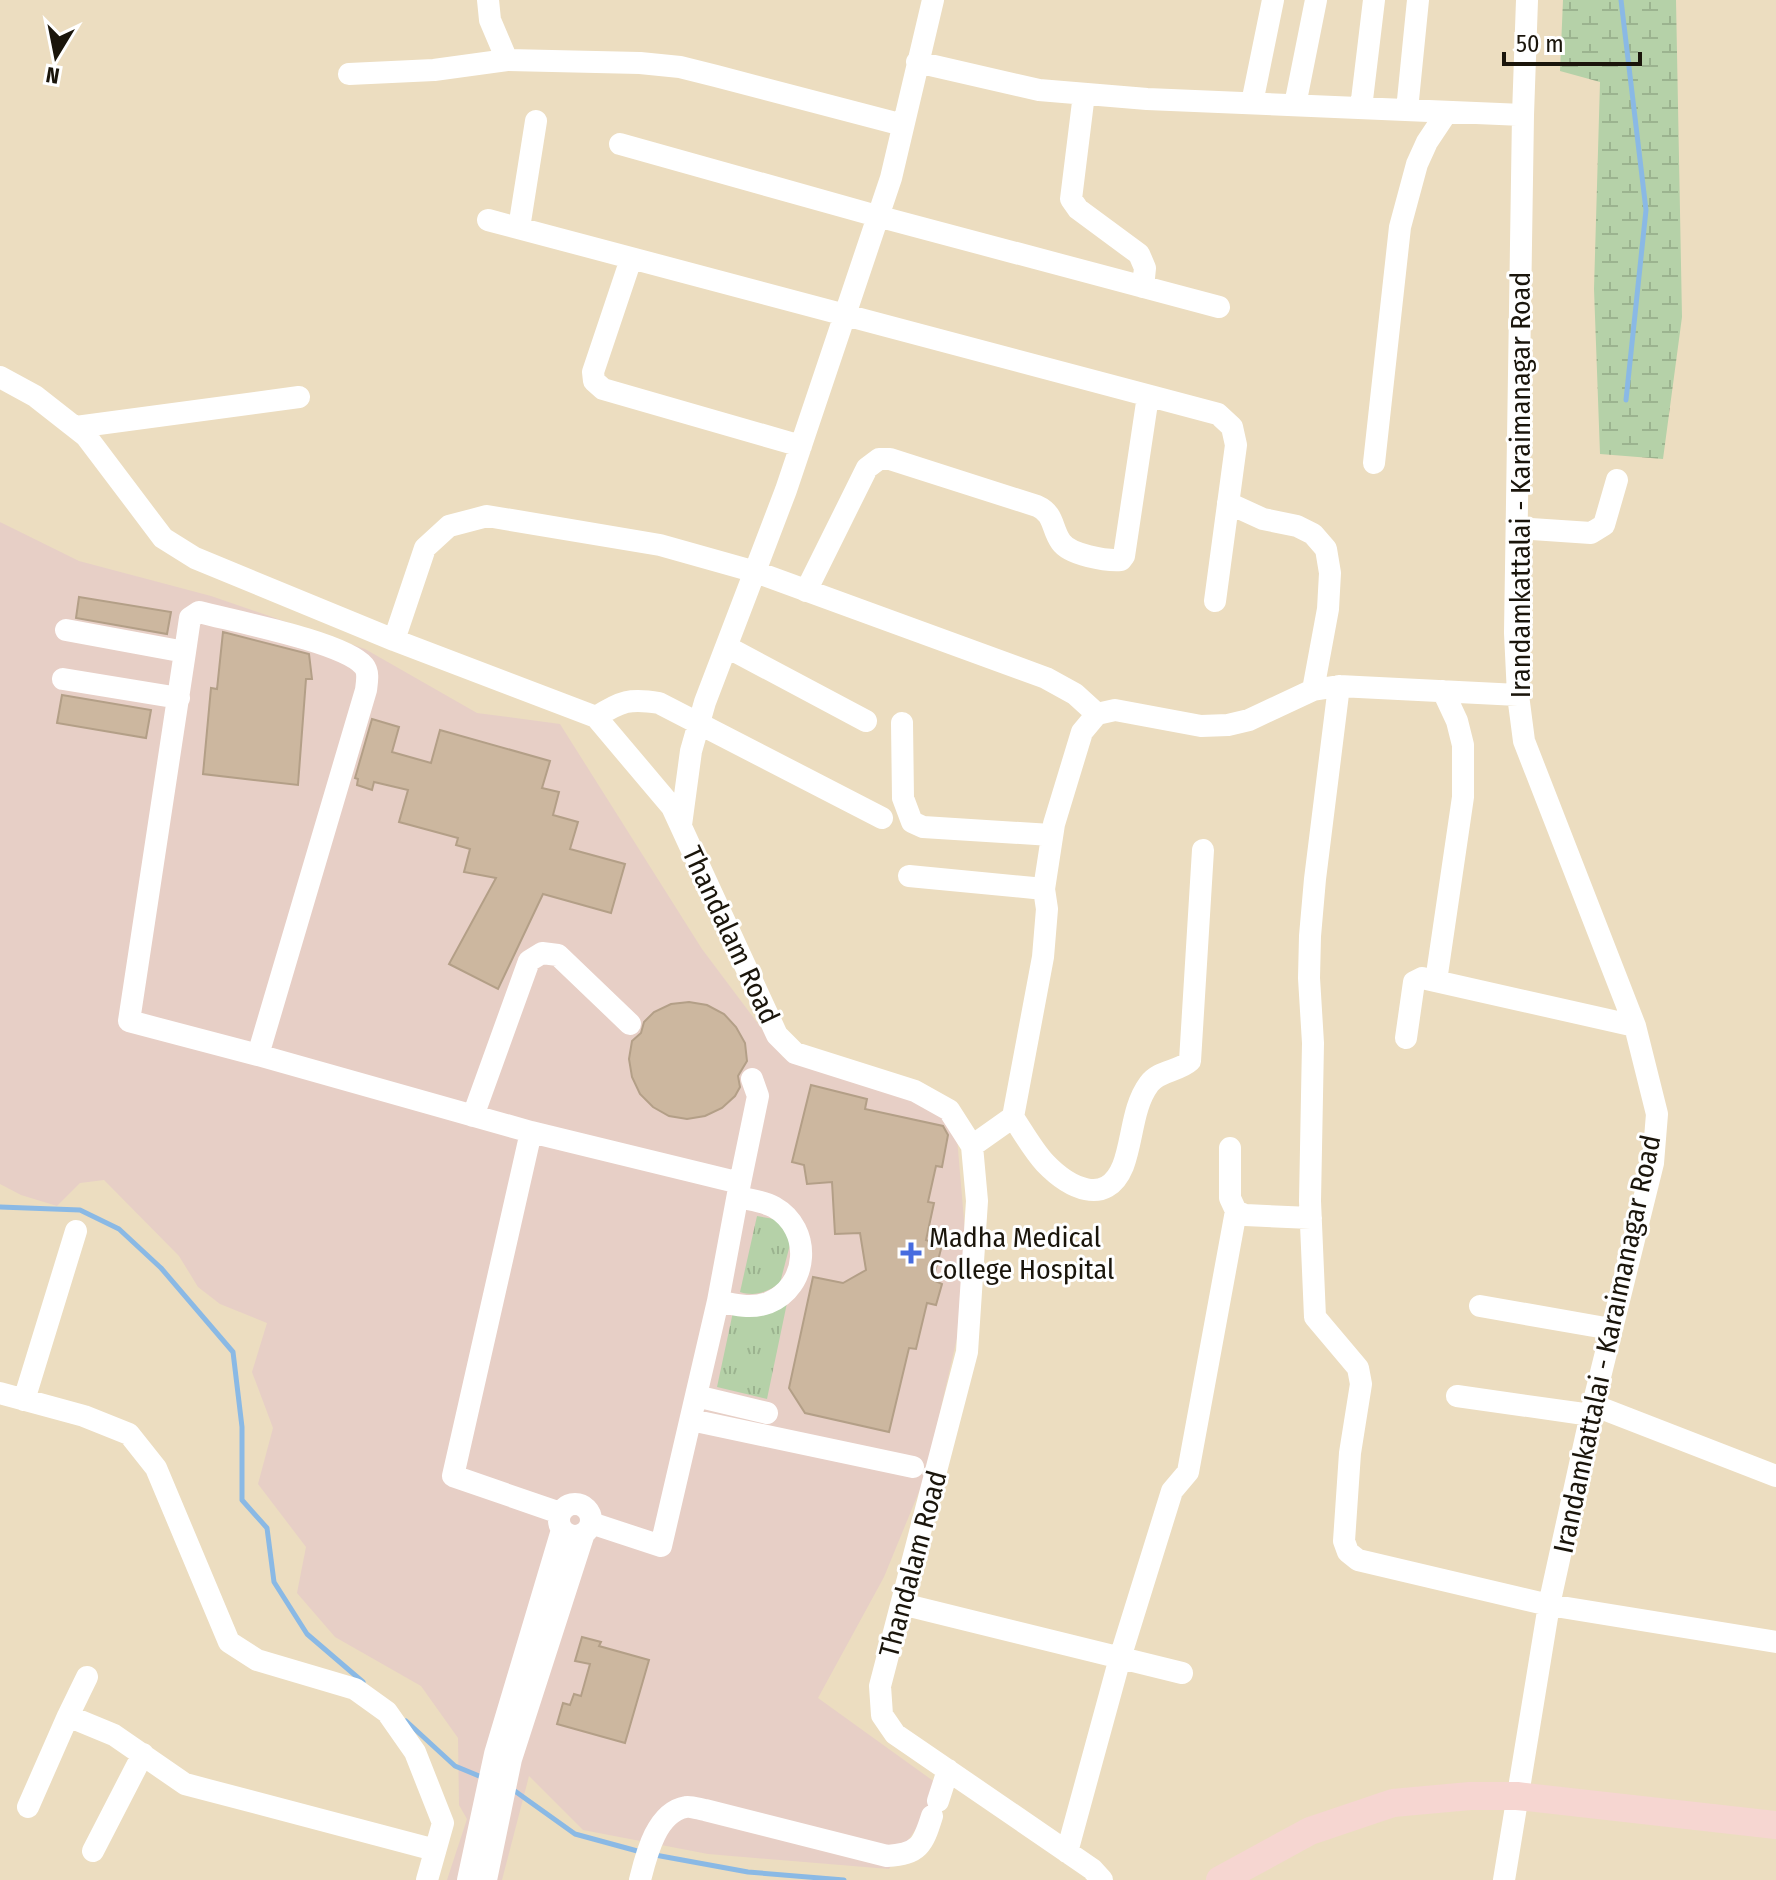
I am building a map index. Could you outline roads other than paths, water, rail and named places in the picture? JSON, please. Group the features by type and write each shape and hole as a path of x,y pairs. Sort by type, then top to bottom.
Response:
{"main road":[{"path":"1220,1880 1310,1831 1393,1803 1470,1796 1776,1842"},
{"path":"1255,1880 1317,1847 1396,1820 1516,1805 1776,1825"}],"street":[{"path":"488,0 490,20 507,60"},
{"path":"681,825 691,751 699,723 801,446 891,178 933,0"},
{"path":"1252,103 1273,0"},
{"path":"1295,105 1316,0"},
{"path":"1361,108 1374,0"},
{"path":"1407,110 1418,0"},
{"name":"Irandamkattalai - Karaimanagar Road","path":"1504,1880 1549,1605 1611,1329 1653,1163 1657,1114 1635,1026 1524,741 1518,695 1515,633 1527,0"},
{"path":"349,74 434,70 507,60 640,63 680,67 903,125"},
{"path":"917,62 1039,90 1084,94 1523,115"},
{"path":"1084,94 1071,199 1078,209 1139,254 1145,268 1143,287"},
{"path":"1374,463 1400,227 1417,164 1447,112"},
{"path":"519,228 536,121"},
{"path":"620,144 1219,307"},
{"path":"488,220 1218,414 1232,427 1236,445 1215,601"},
{"path":"631,259 593,372 594,381 603,389 801,446"},
{"name":"Thandalam Road","path":"0,377 35,396 86,436 163,538 195,558 394,640 596,717 672,807 777,1035 795,1053 915,1091 949,1110 972,1146 977,1201 967,1352 880,1686 882,1715 895,1734 1092,1869 1102,1880"},
{"path":"806,591 867,468 879,459 890,459 1037,506 1051,515 1063,545 1072,551 1121,560 1148,396"},
{"path":"76,427 299,397"},
{"path":"1518,528 1591,533 1604,525 1617,480"},
{"path":"1228,503 1263,519 1297,526 1313,534 1326,549 1330,573 1328,609 1313,690"},
{"path":"394,640 425,548 449,526 487,516 660,545 756,572 1046,678 1075,694 1097,714"},
{"path":"258,1055 362,705 368,674 364,665 328,646 199,612 190,618 129,1021 739,1190 772,1205 787,1217 797,1232 802,1260 791,1286 769,1303 750,1307 718,1301"},
{"path":"66,630 185,652"},
{"path":"727,647 866,721"},
{"path":"63,679 179,698"},
{"path":"1339,686 1310,936 1313,1043 1311,1218 1315,1317 1358,1368 1361,1384 1350,1453 1344,1541 1348,1552 1358,1560 1549,1605 1776,1642"},
{"path":"972,1146 1013,1117 1043,957 1047,909 1044,889 1051,835 1082,732 1097,714 1115,710 1201,726 1228,725 1249,720 1313,690 1339,686 1518,695"},
{"path":"1436,981 1463,797 1463,745 1457,721 1443,691"},
{"path":"596,717 619,703 636,699 659,703 882,818"},
{"path":"902,723 903,798 912,822 923,827 1051,835"},
{"path":"1013,1117 1044,1163 1076,1187 1098,1191 1113,1184 1123,1167 1139,1106 1149,1083 1163,1073 1181,1069 1190,1061 1203,850"},
{"path":"909,876 1044,889"},
{"path":"473,1116 529,961 542,953 558,955 630,1024"},
{"path":"1406,1038 1414,982 1422,978 1635,1026"},
{"path":"531,1132 453,1476 574,1525 661,1546 718,1301 758,1096 752,1079"},
{"path":"1067,1852 1120,1658 1172,1491 1188,1472 1236,1211 1230,1198 1230,1148"},
{"path":"1236,1211 1245,1215 1311,1218"},
{"path":"24,1400 76,1231"},
{"path":"1480,1306 1611,1329"},
{"path":"0,1393 84,1416 129,1434 156,1468 229,1642 257,1660 355,1689 387,1712 415,1752 443,1823 427,1880"},
{"path":"696,1396 767,1413"},
{"path":"1457,1396 1592,1410 1776,1476"},
{"path":"691,1420 913,1467"},
{"path":"468,1880 574,1525"},
{"path":"902,1604 1182,1673"},
{"path":"28,1807 87,1677"},
{"path":"68,1716 114,1735 185,1784 435,1850"},
{"path":"93,1851 143,1754"},
{"path":"486,1880 503,1757"},
{"path":"640,1880 656,1832 670,1814 686,1807 887,1856 907,1855 920,1845 948,1770"}],"waterway":[{"path":"1621,0 1646,210 1626,400"},
{"path":"0,1207 80,1210 119,1229 161,1268 233,1352 242,1427 242,1500 267,1528 274,1582 307,1634 363,1682"},
{"path":"406,1721 455,1766 484,1778"},
{"path":"512,1789 575,1834 641,1852"},
{"path":"655,1855 748,1872 844,1880"}],"place":[{"name":"Madha Medical College Hospital","path":"911,1253"}]}
